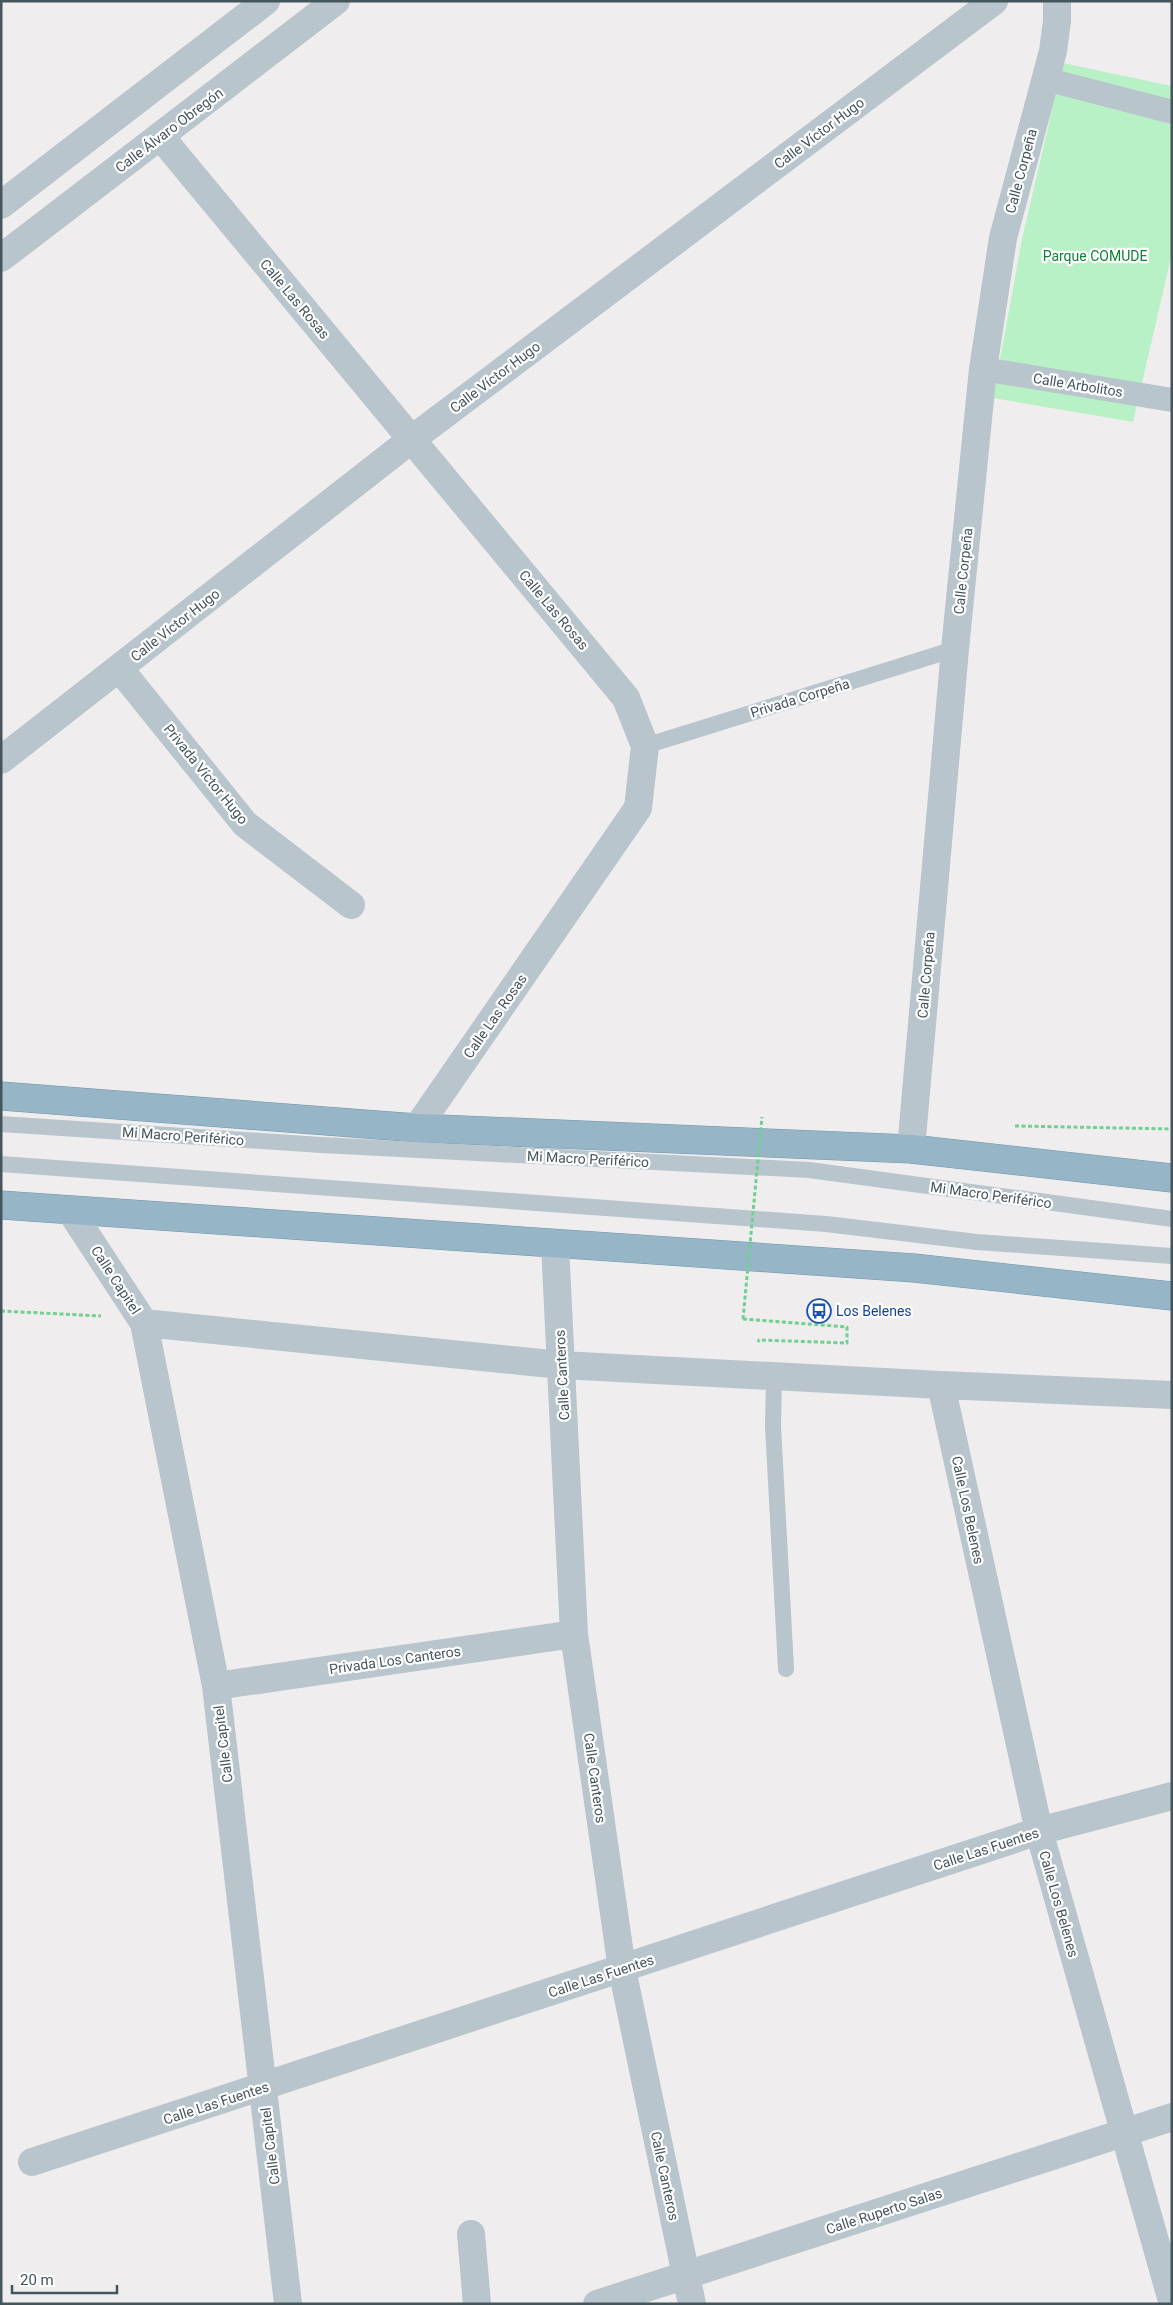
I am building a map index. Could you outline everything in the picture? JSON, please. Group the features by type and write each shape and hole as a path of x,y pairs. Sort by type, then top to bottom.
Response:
{"highway":[{"path":"1,1096 417,1128 911,1149 1060,1164 1172,1178"},
{"path":"1060,1164 1172,1161"},
{"path":"1,1205 555,1245 914,1268 1172,1296"}],"street":[{"path":"1,205 266,1"},
{"name":"Calle Álvaro Obregón","path":"1,258 336,1"},
{"name":"Calle Víctor Hugo","path":"1,760 412,439 994,1"},
{"name":"Calle Corpeña","path":"911,1149 954,649 983,369 1003,238 1053,51 1057,21 1057,1"},
{"path":"1045,79 1172,112"},
{"name":"Calle Las Rosas","path":"160,136 626,698 645,746 638,808 417,1128"},
{"name":"Calle Arbolitos","path":"983,369 1172,400"},
{"name":"Privada Víctor Hugo","path":"119,668 245,824 351,905"},
{"name":"Calle Capitel","path":"70,1210 144,1323 216,1686 288,2304"},
{"name":"Calle Canteros","path":"555,1245 574,1634 622,1969 692,2304"},
{"path":"144,1323 561,1365 940,1386 1172,1395"},
{"name":"Calle Los Belenes","path":"940,1386 1039,1831 1172,2301"},
{"name":"Privada Los Canteros","path":"216,1686 574,1634"},
{"name":"Calle Las Fuentes","path":"32,2162 263,2088 1039,1831 1172,1796"},
{"name":"Calle Ruperto Salas","path":"597,2304 1172,2117"},
{"path":"471,2234 477,2304"}],"lane":[{"name":"Privada Corpeña","path":"645,746 954,649"},
{"name":"Mi Macro Periférico","path":"1,1124 321,1145 809,1170 1172,1219"},
{"path":"1,1164 826,1224 977,1242 1172,1256"},
{"path":"765,1376 773,1426 786,1669"}],"path":[{"path":"762,1117 742,1319 847,1327 846,1343 759,1340 765,1376"}],"green space":[{"name":"Parque COMUDE","path":"1063,63 1172,86 1172,253 1133,422 993,398 1022,239"}],"place":[{"name":"Los Belenes","path":"819,1311"}]}
